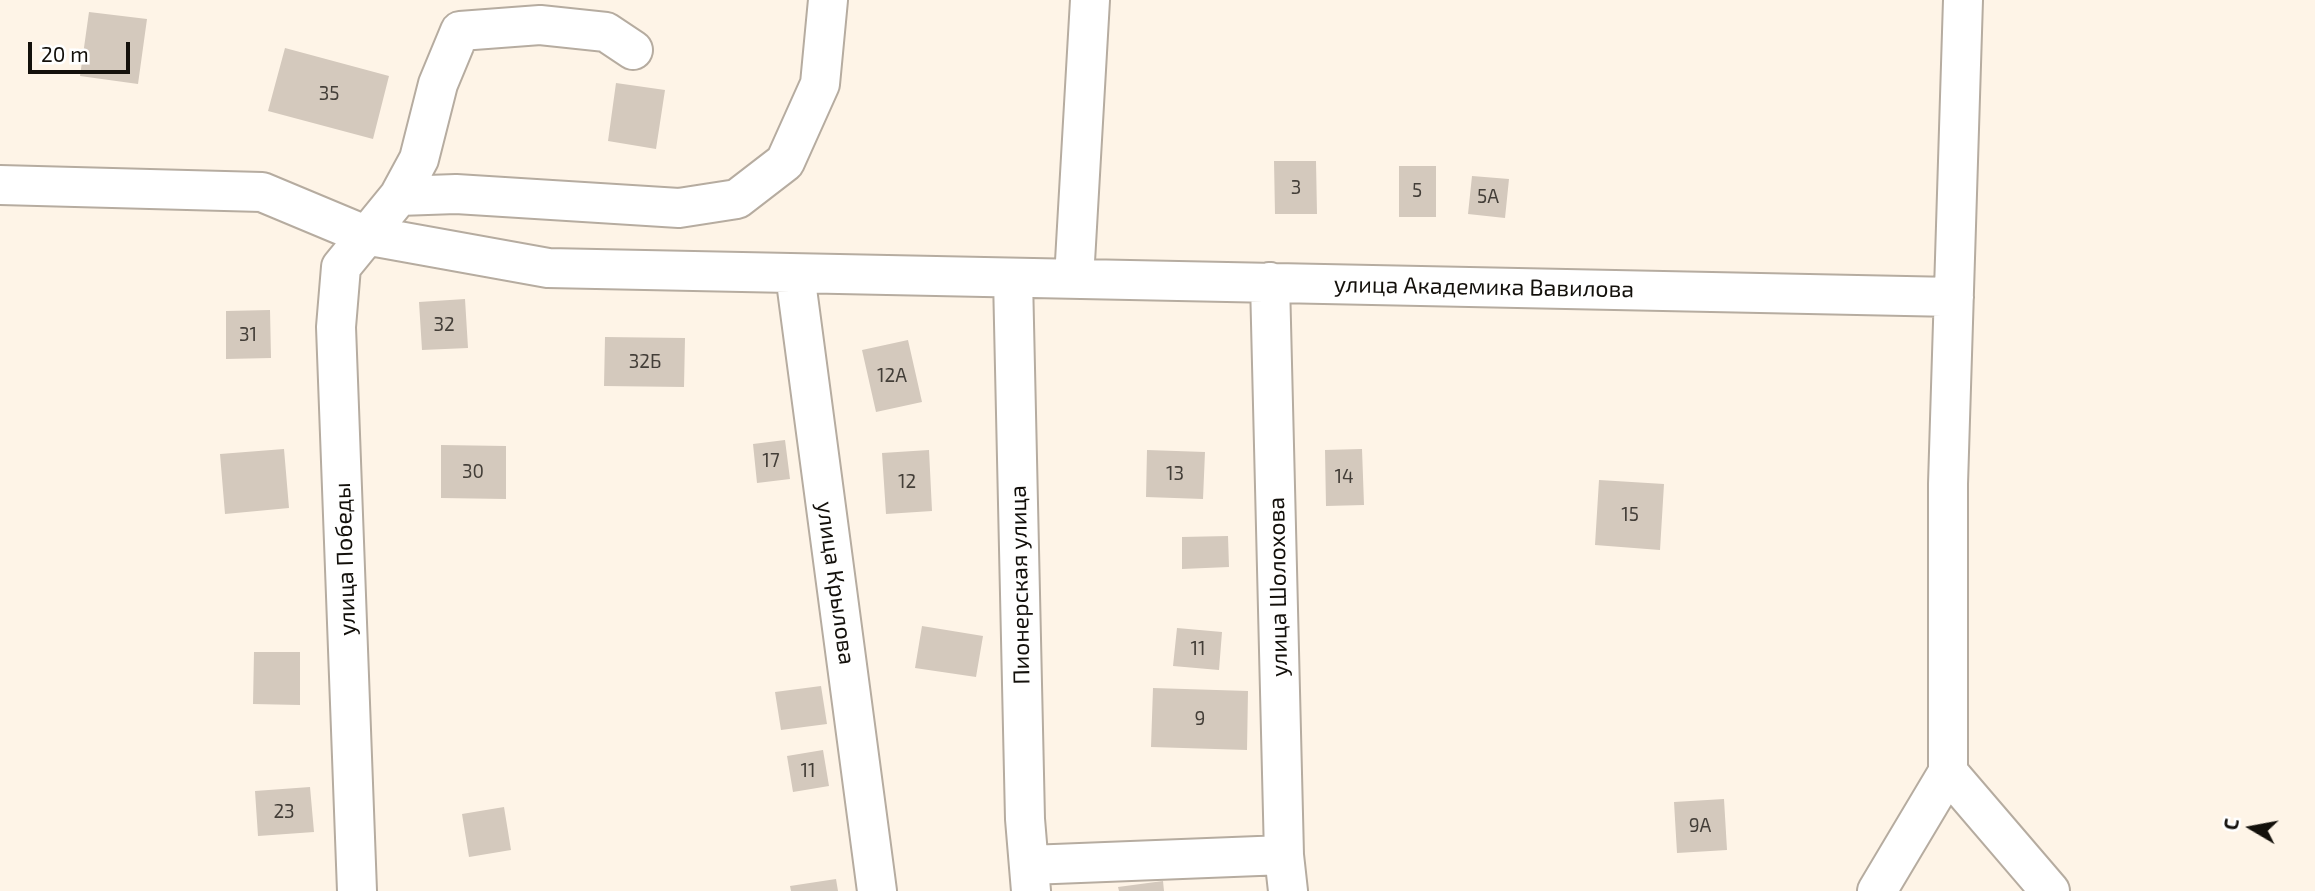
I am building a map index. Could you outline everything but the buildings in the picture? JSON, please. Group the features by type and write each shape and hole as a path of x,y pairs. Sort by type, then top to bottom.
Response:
{"street":[{"path":"399,196 456,194 679,208 737,199 785,162 820,84 828,0"},
{"path":"1074,279 1090,0"},
{"path":"1877,891 1948,772 1948,484 1962,0"},
{"name":"улица Победы","path":"357,891 336,327 341,267 399,196 419,159 438,84 460,31 540,25 606,32 633,50"},
{"name":"улица Академика Вавилова","path":"0,185 262,192 365,235 548,268 1954,297"},
{"name":"улица Крылова","path":"795,274 877,891"},
{"name":"Пионерская улица","path":"1013,278 1025,819 1030,878"},
{"name":"улица Шолохова","path":"1270,282 1286,873"},
{"path":"1948,772 2050,891"},
{"path":"1030,878 1286,873"}]}
